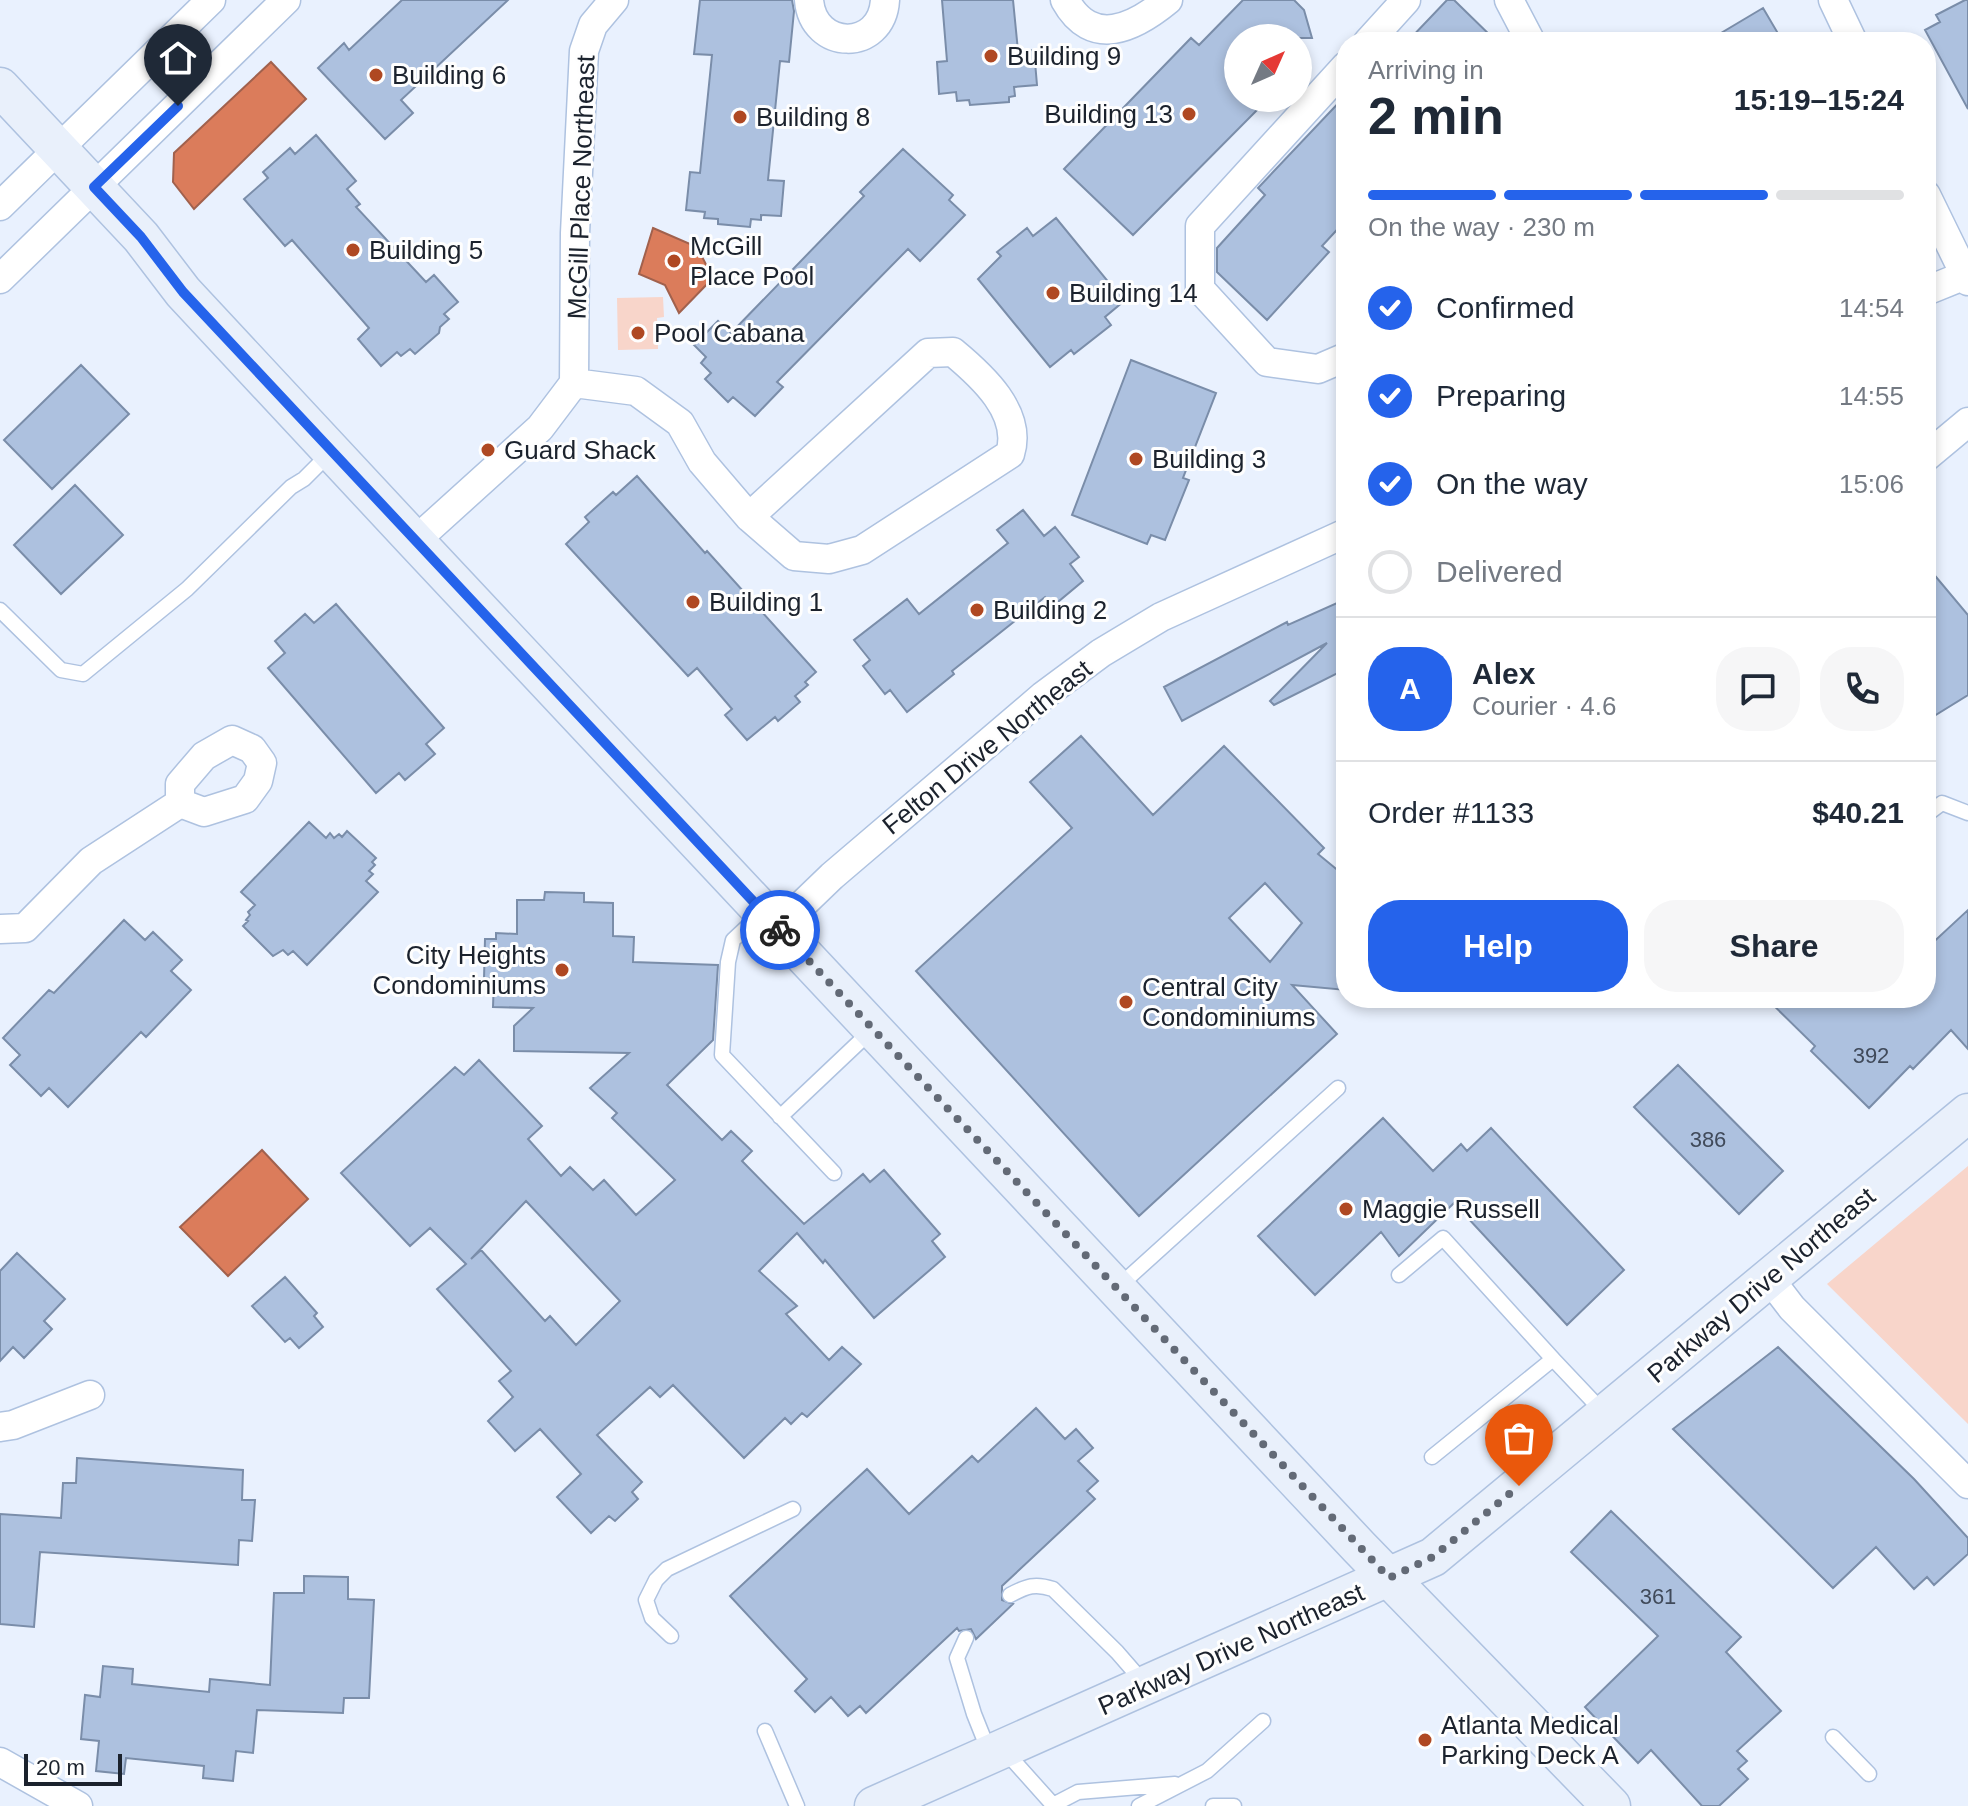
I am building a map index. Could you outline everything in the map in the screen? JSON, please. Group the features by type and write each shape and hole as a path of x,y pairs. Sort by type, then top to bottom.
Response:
{"main road":[{"path":"0,87 141,237 183,292 415,541 1389,1578 1611,1806"},
{"name":"Parkway Drive Northeast","path":"874,1806 1433,1557 1968,1113"}],"street":[{"path":"0,206 211,0"},
{"path":"0,279 286,0"},
{"name":"McGill Place Northeast","path":"574,383 575,233 584,51 593,25 614,0"},
{"path":"809,0 815,21 823,31 848,40 872,30 880,21 885,0"},
{"path":"1065,0 1070,10 1087,24 1106,30 1130,27 1168,0"},
{"path":"1377,32 1406,0"},
{"path":"1509,0 1526,32"},
{"path":"1833,0 1848,32"},
{"path":"1336,77 1200,226 1200,289 1267,362 1318,369 1336,361"},
{"path":"1936,215 1967,276 1936,287"},
{"path":"415,541 540,428 574,383 636,391 680,423 702,462 749,517 794,556 829,559 862,550 1010,454 1015,439 1008,416 992,389 953,352 928,353 749,517"},
{"path":"1936,449 1968,422"},
{"name":"Felton Drive Northeast","path":"771,920 832,876 1031,706 1101,653 1161,617 1336,538"},
{"path":"0,929 25,928 91,861 180,803"},
{"path":"1769,1278 1792,1308 1968,1484"},
{"path":"0,1427 13,1425 90,1395"},
{"path":"0,1762 78,1806"}],"lane":[{"path":"0,610 61,670 83,674 187,589 291,487 332,452"},
{"path":"1936,808 1942,803 1968,813"},
{"path":"771,920 733,940 728,962 722,1055 834,1173"},
{"path":"780,1117 874,1029"},
{"path":"1117,1289 1338,1088"},
{"path":"1399,1275 1443,1238 1606,1414"},
{"path":"1432,1457 1553,1359"},
{"path":"671,1636 652,1618 646,1600 656,1580 667,1569 793,1509"},
{"path":"1010,1595 1027,1585 1039,1584 1053,1589 1147,1686"},
{"path":"966,1638 957,1658 974,1714 997,1753 1053,1805 1078,1792 1188,1782"},
{"path":"1139,1806 1188,1782 1224,1757 1263,1721"},
{"path":"765,1731 797,1806"},
{"path":"1833,1737 1869,1774"},
{"path":"1213,1806 1234,1806"}],"shaded area":[{"path":"271,62 306,99 194,209 173,182 174,153"},
{"name":"McGill Place Pool","path":"653,228 697,247 713,278 679,313 665,285 639,274"},
{"name":"Pool Cabana","path":"663,297 664,317 657,318 658,349 618,350 617,298"},
{"path":"262,1150 308,1199 228,1276 180,1227"},
{"path":"1968,1166 1968,1424 1827,1284"}],"building":[{"name":"Building 6","path":"402,0 508,0 401,100 413,113 385,139 318,68 344,43 349,50"},
{"name":"Building 8","path":"700,0 792,0 794,11 789,62 780,61 768,180 784,181 781,216 761,215 761,220 751,219 750,227 718,224 718,219 704,218 705,212 686,210 690,172 700,173 712,55 694,54"},
{"name":"Building 9","path":"942,0 1013,0 1018,51 1034,50 1037,85 1014,87 1015,96 1009,97 1009,102 970,105 969,100 957,101 956,92 939,94 937,62 947,61"},
{"name":"Building 13","path":"1243,0 1294,0 1304,10 1308,24 1224,24 1224,112 1255,112 1133,235 1064,169 1191,38 1199,45"},
{"path":"1447,0 1454,0 1487,32 1417,32"},
{"path":"1968,0 1968,109 1936,50 1936,32 1925,30 1940,22 1936,15"},
{"path":"1763,8 1777,32 1723,32"},
{"path":"1336,106 1336,231 1322,246 1329,252 1267,320 1217,272 1217,248 1265,195 1258,188"},
{"name":"Building 5","path":"316,135 356,181 347,189 360,204 356,207 426,282 434,275 458,302 444,314 449,319 440,327 439,333 415,354 410,349 401,356 397,352 381,366 358,339 369,328 292,240 285,246 244,199 268,178 263,172 290,148 295,154"},
{"path":"903,149 953,195 949,200 965,215 920,261 908,249 777,382 783,387 755,416 733,397 728,402 705,379 711,373 701,363 706,357 694,345 718,321 731,333 864,196 860,192"},
{"name":"Building 14","path":"1056,218 1124,301 1105,317 1111,325 1074,354 1071,350 1050,367 978,279 1001,256 997,252 1027,228 1033,236"},
{"name":"Building 3","path":"1131,360 1216,393 1183,478 1189,480 1165,540 1151,535 1147,544 1072,515"},
{"path":"81,365 129,414 52,489 4,440"},
{"name":"Building 1","path":"637,476 816,672 805,682 808,685 795,696 800,702 778,721 775,717 747,740 725,715 732,709 697,668 688,676 566,544 589,522 585,517"},
{"path":"75,485 123,535 61,594 14,545"},
{"name":"Building 2","path":"1023,510 1044,536 1055,527 1079,557 1070,564 1083,581 1053,606 1045,597 952,671 954,674 907,712 890,690 885,694 863,666 870,660 854,640 907,599 919,614 1008,543 997,530"},
{"path":"1936,577 1968,615 1968,695 1936,715"},
{"path":"1336,603 1336,674 1274,705 1270,701 1327,643 1182,721 1164,687 1287,622 1288,625"},
{"path":"336,604 444,728 426,744 435,754 405,780 399,773 376,793 268,668 285,653 275,641 305,614 314,623"},
{"name":"Central City Condominiums","path":"1081,736 1153,815 1224,746 1324,848 1318,854 1336,869 1336,989 1292,985 1337,1034 1139,1216 916,971 1072,828 1030,782","holes":["1265,883 1302,923 1270,962 1229,918"]},
{"path":"309,822 326,838 330,833 334,838 339,834 342,837 347,831 376,858 372,862 375,865 369,871 373,874 366,881 378,892 307,965 293,951 288,955 283,950 273,956 243,926 248,921 248,912 255,905 241,892"},
{"path":"545,892 584,893 584,902 613,903 613,936 634,937 633,962 718,965 713,1040 667,1085 722,1140 731,1131 752,1151 742,1161 804,1224 863,1174 870,1182 884,1170 940,1234 932,1241 945,1257 874,1318 825,1260 823,1263 797,1233 759,1271 797,1306 786,1314 829,1360 842,1347 861,1364 807,1417 802,1413 791,1424 785,1418 744,1458 673,1385 660,1397 650,1387 597,1435 642,1482 632,1492 638,1499 615,1521 609,1516 591,1533 557,1497 581,1474 540,1429 515,1451 488,1421 513,1397 499,1381 511,1371 437,1289 466,1264 430,1228 410,1246 341,1173 455,1067 464,1075 479,1060 542,1126 528,1139 561,1176 570,1167 593,1190 604,1180 636,1215 675,1180 612,1118 617,1113 590,1088 629,1053 514,1051 514,1026 533,1008 493,1007 494,978 484,979 485,939 496,939 496,933 517,934 517,900 544,900","holes":["526,1201 620,1301 576,1345 550,1316 545,1321 481,1250 471,1259"]},
{"path":"1968,910 1968,1049 1951,1030 1869,1108 1811,1051 1815,1046 1776,1008 1936,1008 1936,940"},
{"path":"124,920 145,940 153,932 182,960 171,971 191,990 146,1037 141,1032 68,1107 49,1088 41,1096 10,1065 20,1055 3,1038 49,990 54,993"},
{"path":"1678,1065 1783,1171 1739,1214 1634,1107"},
{"name":"Maggie Russell","path":"1383,1118 1433,1171 1461,1144 1467,1151 1491,1128 1624,1270 1567,1325 1454,1203 1399,1256 1381,1232 1315,1295 1258,1236"},
{"path":"17,1253 65,1299 44,1321 52,1329 24,1358 13,1347 0,1361 0,1271"},
{"path":"285,1277 317,1313 314,1316 323,1327 299,1348 290,1338 285,1342 252,1306"},
{"path":"1778,1347 1914,1479 1968,1538 1968,1554 1934,1585 1927,1577 1914,1589 1876,1547 1833,1588 1673,1429"},
{"path":"1036,1408 1065,1439 1076,1429 1093,1448 1078,1461 1098,1481 1087,1491 1095,1499 1002,1586 1002,1600 1013,1604 976,1639 971,1629 959,1631 957,1628 866,1713 860,1706 848,1716 831,1697 815,1712 795,1691 807,1679 730,1596 867,1469 909,1514 972,1456 978,1462"},
{"path":"77,1458 243,1470 242,1500 255,1500 252,1541 239,1540 238,1565 40,1552 34,1627 0,1624 0,1514 61,1518 63,1483 76,1483"},
{"path":"1611,1511 1741,1637 1726,1652 1781,1711 1737,1751 1747,1761 1738,1769 1748,1779 1719,1806 1702,1806 1651,1750 1638,1763 1585,1707 1658,1636 1571,1552"},
{"path":"304,1576 348,1577 348,1599 374,1600 369,1698 344,1698 343,1713 257,1710 253,1753 236,1751 233,1781 203,1778 204,1766 126,1758 124,1774 96,1771 99,1741 81,1739 85,1695 100,1697 103,1666 133,1669 132,1684 209,1692 210,1679 270,1685 274,1593 304,1593"}],"way so far":[{"path":"780,930 1389,1578 1433,1557 1519,1486"}],"place":[{"name":"Building 9","path":"991,56"},
{"name":"Building 6","path":"376,75"},
{"name":"Building 13","path":"1189,114"},
{"name":"Building 8","path":"740,117"},
{"name":"Building 5","path":"353,250"},
{"name":"McGill Place Pool","path":"674,261"},
{"name":"Building 14","path":"1053,293"},
{"name":"Pool Cabana","path":"638,333"},
{"name":"Guard Shack","path":"488,450"},
{"name":"Building 3","path":"1136,459"},
{"name":"Building 1","path":"693,602"},
{"name":"Building 2","path":"977,610"},
{"name":"City Heights Condominiums","path":"562,970"},
{"name":"Central City Condominiums","path":"1126,1002"},
{"name":"Maggie Russell","path":"1346,1209"},
{"name":"Atlanta Medical Parking Deck A","path":"1425,1740"}],"route":[{"path":"178,106 94,187 141,237 183,292 780,930"}]}
